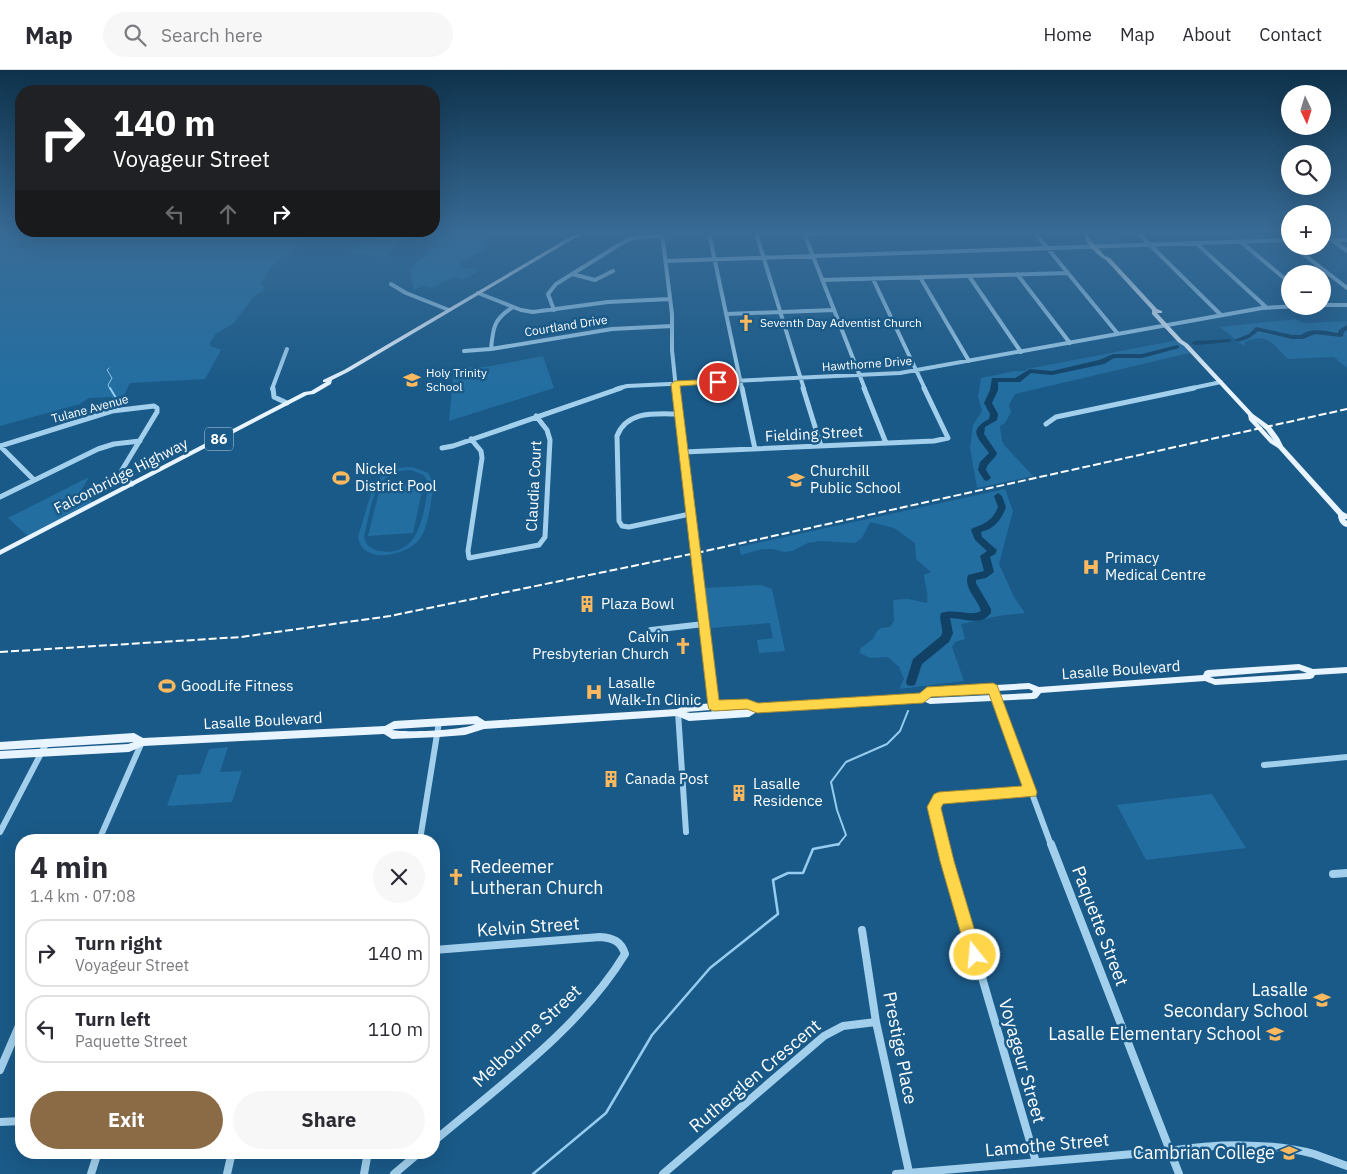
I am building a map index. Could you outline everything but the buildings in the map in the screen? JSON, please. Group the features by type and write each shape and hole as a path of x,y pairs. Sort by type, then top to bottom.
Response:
{"main road":[{"name":"Falconbridge Highway","path":"0,553 306,393 319,389 329,383 330,380 493,285"},
{"path":"1132,285 1155,310 1154,313 1168,324 1180,341 1186,344 1251,415 1251,419 1272,442 1280,447 1344,516 1341,519 1347,525"},
{"name":"Lasalle Boulevard","path":"923,698 927,692 1029,686 1039,690 1205,678 1215,682 1302,677 1310,676 1313,672 1347,670"},
{"name":"Lasalle Boulevard","path":"386,730 392,735 437,733 475,730 483,725 678,712 686,708 714,706 747,704 757,708 923,698 930,701 997,698 1034,696 1039,690"},
{"name":"Lasalle Boulevard","path":"678,712 689,717 748,713 757,708"},
{"name":"Lasalle Boulevard","path":"0,755 129,748 142,742 386,730 394,724 477,720 483,725"},
{"name":"Lasalle Boulevard","path":"0,746 134,737 142,742"}],"street":[{"path":"392,285 406,293 449,310"},
{"path":"554,310 548,296 549,290 557,285"},
{"path":"668,285 675,384 715,715"},
{"path":"719,285 755,449"},
{"path":"771,285 821,446"},
{"path":"824,285 886,443"},
{"path":"875,285 916,371"},
{"path":"924,285 969,361"},
{"path":"975,285 1021,352"},
{"path":"1025,285 1070,343"},
{"path":"1077,285 1118,334"},
{"path":"1190,285 1221,315"},
{"path":"1241,285 1266,308"},
{"path":"478,293 513,307 533,312 608,302 670,299"},
{"path":"1331,306 1347,305"},
{"path":"491,349 495,321 502,313 513,307"},
{"name":"Hawthorne Drive","path":"442,448 471,440 622,387 740,380 860,376 916,371 1168,324 1281,307"},
{"path":"726,314 834,310"},
{"name":"Courtland Drive","path":"464,351 491,349 612,329 672,326"},
{"path":"287,349 272,390 274,397 287,403"},
{"name":"Fielding Street","path":"684,452 946,440 948,434 916,371"},
{"path":"1046,424 1056,417 1221,382"},
{"name":"Tulane Avenue","path":"0,446 112,411 156,406 157,412 122,470 124,478 132,484"},
{"path":"679,414 638,416 624,422 619,428 617,436 619,521 622,526 630,527 690,514"},
{"name":"Claudia Court","path":"471,440 480,450 482,458 468,551 469,558 539,545 545,537 550,440 547,430 536,416"},
{"path":"0,496 104,447 120,442 140,441"},
{"path":"0,446 34,480"},
{"path":"651,630 704,624"},
{"name":"Paquette Street","path":"993,688 1031,792 1179,1174"},
{"path":"678,712 686,832"},
{"path":"421,834 439,722"},
{"path":"0,832 47,742"},
{"path":"103,834 142,742"},
{"path":"1264,765 1347,757"},
{"name":"Voyageur Street","path":"1031,792 939,798 934,807 947,861 1036,1162"},
{"path":"1332,874 1347,873"},
{"name":"Prestige Place","path":"862,930 876,1022 909,1172"},
{"name":"Kelvin Street","path":"440,950 600,937 614,938 622,945"},
{"name":"Melbourne Street","path":"440,1136 549,1043 587,1005 618,967 625,954 622,945"},
{"name":"Rutherglen Crescent","path":"663,1174 824,1036 843,1026 876,1022"},
{"path":"0,1070 15,1035"},
{"path":"0,1122 15,1121"},
{"name":"Lamothe Street","path":"896,1174 1169,1151 1200,1146 1259,1146 1313,1154 1347,1166"},
{"path":"90,1174 95,1159"},
{"path":"227,1174 230,1159"},
{"path":"364,1174 367,1159"},
{"path":"394,1174 412,1159"}],"shaded area":[{"path":"0,285 264,286 263,291 254,296 234,323 216,334 210,342 210,346 221,350 205,379 130,383 117,410 109,412 112,397 89,398 80,404 0,426"},
{"path":"413,285 439,285 432,288 423,285 414,290"},
{"path":"1295,319 1304,323 1347,321 1347,368 1334,357 1288,359 1265,339 1253,339 1245,342 1244,346 1220,327"},
{"path":"1178,340 1194,352 1015,394 1009,405 1011,412 1005,423 1000,426 1002,441 1033,476 977,488 970,448 973,425 982,411 978,397 981,378 1015,371 1026,371 1027,369"},
{"path":"543,356 554,388 449,421 454,368 485,367"},
{"path":"412,467 428,473 434,484 424,532 415,544 397,553 377,555 368,552 361,546 358,537 373,487 389,471","holes":["411,470 424,475 429,484 425,508 418,531 412,541 404,548 393,551 379,551 371,548 364,536 372,502 381,483 388,476 398,472"]},
{"path":"89,477 81,491 95,504 30,538 8,518"},
{"path":"424,482 413,533 368,536 381,484"},
{"path":"1005,489 1013,511 999,564 1014,597 1025,613 998,616 961,624 965,639 955,642 952,647 964,681 899,689 904,679 899,667 888,657 871,658 859,653 861,648 873,639 877,631 881,628 890,627 894,621 893,600 908,599 927,603 924,575 931,572 916,559 915,543 894,528 870,522 862,538 855,543 820,541 808,543 792,551 784,552 762,549 741,555 739,547"},
{"path":"761,585 772,589 785,651 759,653 757,640 773,638 770,623 711,628 705,588"},
{"path":"228,747 220,772 242,771 232,802 167,806 178,775 200,774 209,749"},
{"path":"1212,794 1246,848 1146,860 1117,805"}],"waterway":[{"path":"1237,340 1251,335 1256,329 1292,337 1303,337 1306,334 1315,332 1341,335 1341,331 1347,327"},
{"path":"1195,343 1229,341"},
{"path":"987,478 982,470 983,464 993,453 981,437 980,430 982,426 993,420 994,414 988,403 994,390 995,380 1017,380 1030,371 1052,373 1101,362 1113,356 1142,356 1177,347"},
{"path":"109,368 107,370 112,378 108,385 110,389"},
{"path":"110,388 116,398 111,410"},
{"path":"911,682 917,662 945,639 948,633 945,616 955,614 976,618 986,613 986,609 971,583 971,577 983,576 989,572 985,556 992,552 992,550 978,538 976,530 986,528 999,515 1002,507 998,496"},
{"path":"839,844 846,835 837,810 831,782 846,762 887,744 900,731 908,711"},
{"path":"533,1174 606,1113 652,1035 710,968 778,914 773,880 788,873 803,873 813,849 839,844"}],"railway":[{"path":"0,652 241,637 390,616 701,552 1347,409"}],"place":[{"name":"Seventh Day Adventist Church","path":"746,323"},
{"name":"Holy Trinity School","path":"412,380"},
{"name":"Nickel District Pool","path":"341,478"},
{"name":"Churchill Public School","path":"796,480"},
{"name":"Primacy Medical Centre","path":"1091,567"},
{"name":"Plaza Bowl","path":"587,604"},
{"name":"Calvin Presbyterian Church","path":"683,646"},
{"name":"GoodLife Fitness","path":"167,686"},
{"name":"Lasalle Walk-In Clinic","path":"594,692"},
{"name":"Canada Post","path":"611,779"},
{"name":"Lasalle Residence","path":"739,793"},
{"name":"Redeemer Lutheran Church","path":"456,877"},
{"name":"Lasalle Secondary School","path":"1322,1000"},
{"name":"Lasalle Elementary School","path":"1275,1034"},
{"name":"Cambrian College","path":"1289,1153"}],"route":[{"path":"718,382 675,384 714,706 747,704 757,708 923,698 927,692 993,688 1031,792 939,798 934,807 947,861 975,955"}]}
